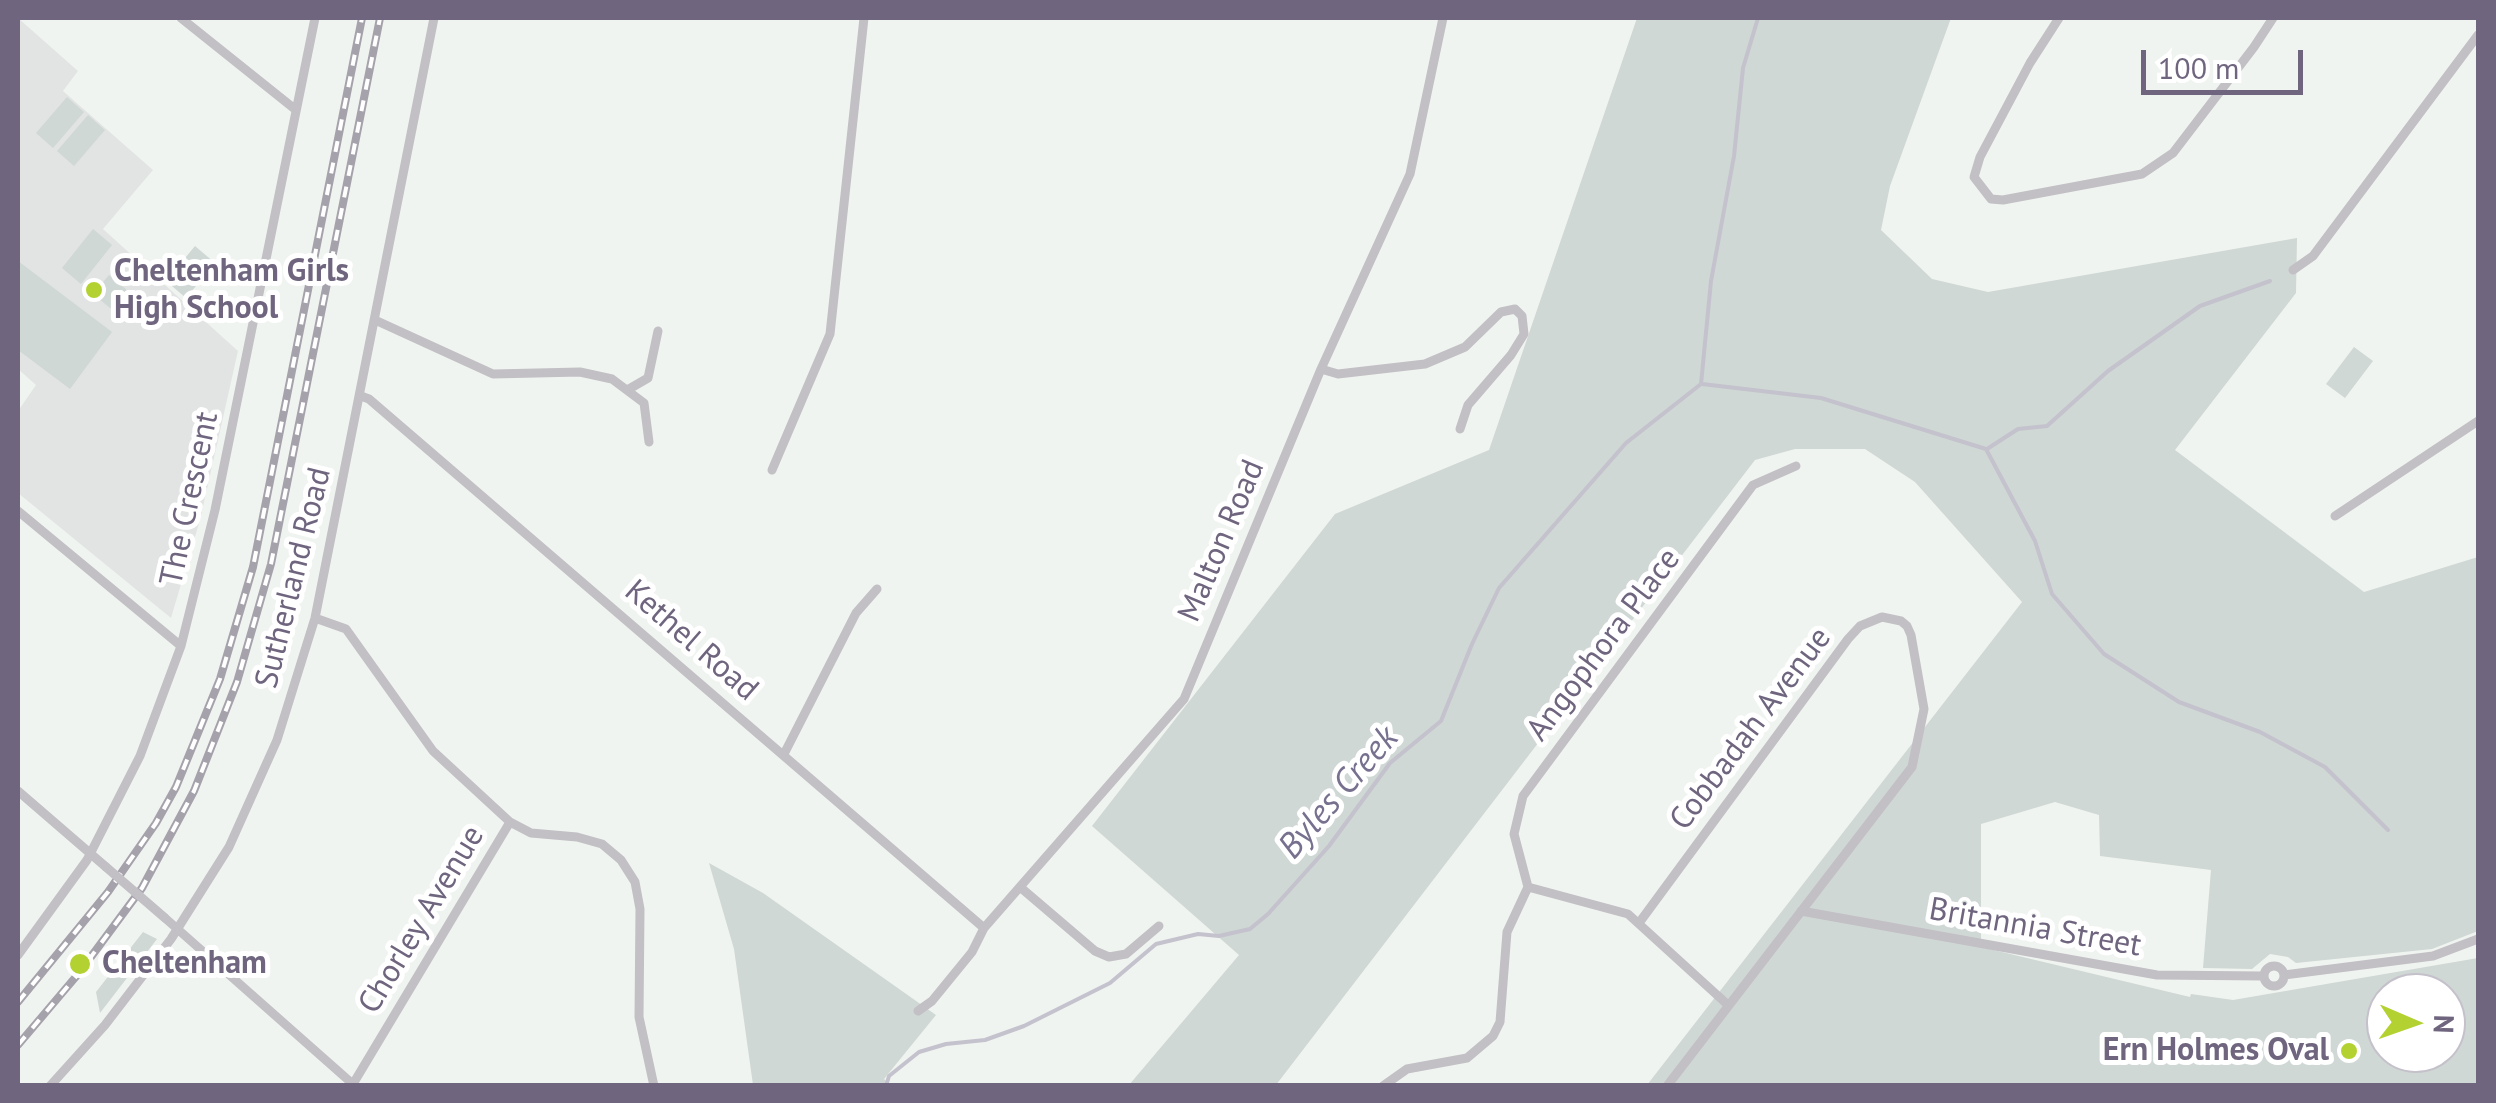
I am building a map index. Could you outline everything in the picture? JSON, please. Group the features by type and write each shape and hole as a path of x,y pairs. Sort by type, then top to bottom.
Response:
{"street":[{"path":"181,18 296,110"},
{"name":"The Crescent","path":"18,955 62,899 91,853 140,756 181,646 215,510 315,18"},
{"name":"Sutherland Road","path":"50,1086 105,1025 178,929 222,860 254,795 298,681 315,618 361,396 434,18"},
{"path":"772,470 830,334 864,18"},
{"name":"Malton Road","path":"918,1011 932,1001 972,952 984,928 1184,700 1321,369 1410,174 1444,18"},
{"path":"2060,18 2030,63 1980,157 1974,177 1991,199 2142,174 2173,152 2272,18"},
{"path":"2293,270 2313,256 2478,35"},
{"path":"1321,369 1338,374 1425,364 1465,347 1501,312 1515,309 1522,316 1524,334 1511,356 1468,405 1460,429"},
{"path":"375,320 493,374 589,373 612,378 646,406 649,442"},
{"path":"629,390 648,378 658,331"},
{"name":"Kethel Road","path":"361,396 984,928"},
{"path":"2335,516 2478,421"},
{"name":"Angophora Place","path":"1528,887 1514,834 1523,796 1754,486 1796,466"},
{"path":"18,511 181,646"},
{"path":"784,754 856,613 877,589"},
{"name":"Chorley Avenue","path":"315,618 346,630 433,751 510,822 354,1085"},
{"name":"Cobbadah Avenue","path":"1639,923 1848,638 1860,626 1882,618 1900,621 1912,635 1924,709 1912,767 1801,910"},
{"path":"18,790 354,1085"},
{"path":"510,822 531,833 577,836 602,844 621,860 635,882 640,909 639,1016 654,1086"},
{"path":"1020,886 1095,950 1109,957 1126,954 1159,926"},
{"path":"1382,1086 1407,1069 1467,1058 1493,1036 1500,1022 1507,932 1528,887 1628,914 1728,1005"},
{"path":"1667,1086 1801,910"},
{"name":"Britannia Street","path":"1801,910 2157,974 2264,976 2266,969 2273,966 2284,975 2434,956 2478,940"}],"shaded area":[{"name":"Cheltenham Girls High School","path":"18,18 78,71 63,91 153,170 103,229 238,351 200,520 171,618 18,493 18,411 36,385 18,369"},
{"path":"1637,18 1951,18 1890,186 1881,230 1932,279 1988,292 2297,238 2296,293 2175,450 2364,592 2478,557 2478,931 2432,949 2296,963 2288,957 2270,954 2252,969 2203,968 2211,870 2100,856 2099,815 2055,802 1981,824 1981,947 2190,997 2191,994 2233,1000 2366,977 2366,1073 2466,1073 2466,973 2390,973 2478,958 2478,1085 1647,1085 2022,602 1915,482 1865,449 1795,449 1755,460 1276,1085 1129,1085 1239,955 1092,826 1335,514 1489,450"},
{"path":"67,97 84,112 53,148 36,133"},
{"path":"88,115 105,130 74,166 57,151"},
{"path":"93,229 112,245 81,284 62,268"},
{"path":"195,246 215,263 186,298 166,281"},
{"path":"18,261 112,332 70,389 18,350"},
{"path":"109,275 141,302 126,321 93,294"},
{"path":"2354,347 2373,361 2345,398 2326,384"},
{"path":"709,863 763,893 936,1015 884,1079 890,1085 753,1085 734,949"},
{"path":"143,932 157,939 100,1013 96,992"}],"waterway":[{"name":"Byles Creek","path":"886,1086 889,1076 919,1052 946,1044 985,1040 1024,1026 1110,983 1156,944 1198,934 1219,936 1250,929 1329,846 1390,763 1441,721 1499,588 1626,443 1701,384 1711,281 1734,156 1743,68 1758,18"},
{"path":"1987,449 2018,429 2047,426 2108,371 2200,306 2270,281"},
{"path":"1702,384 1821,398 1986,449 2035,541 2052,594 2104,654 2179,702 2260,732 2325,767 2388,830"}],"railway":[{"path":"18,1002 108,892 156,823 176,787 220,679 253,567 362,18"},
{"path":"18,1045 79,973 142,888 194,791 237,682 271,564 380,18"}],"place":[{"name":"Cheltenham Girls High School","path":"94,290"},
{"name":"Cheltenham","path":"80,964"},
{"name":"Ern Holmes Oval","path":"2349,1051"}]}
